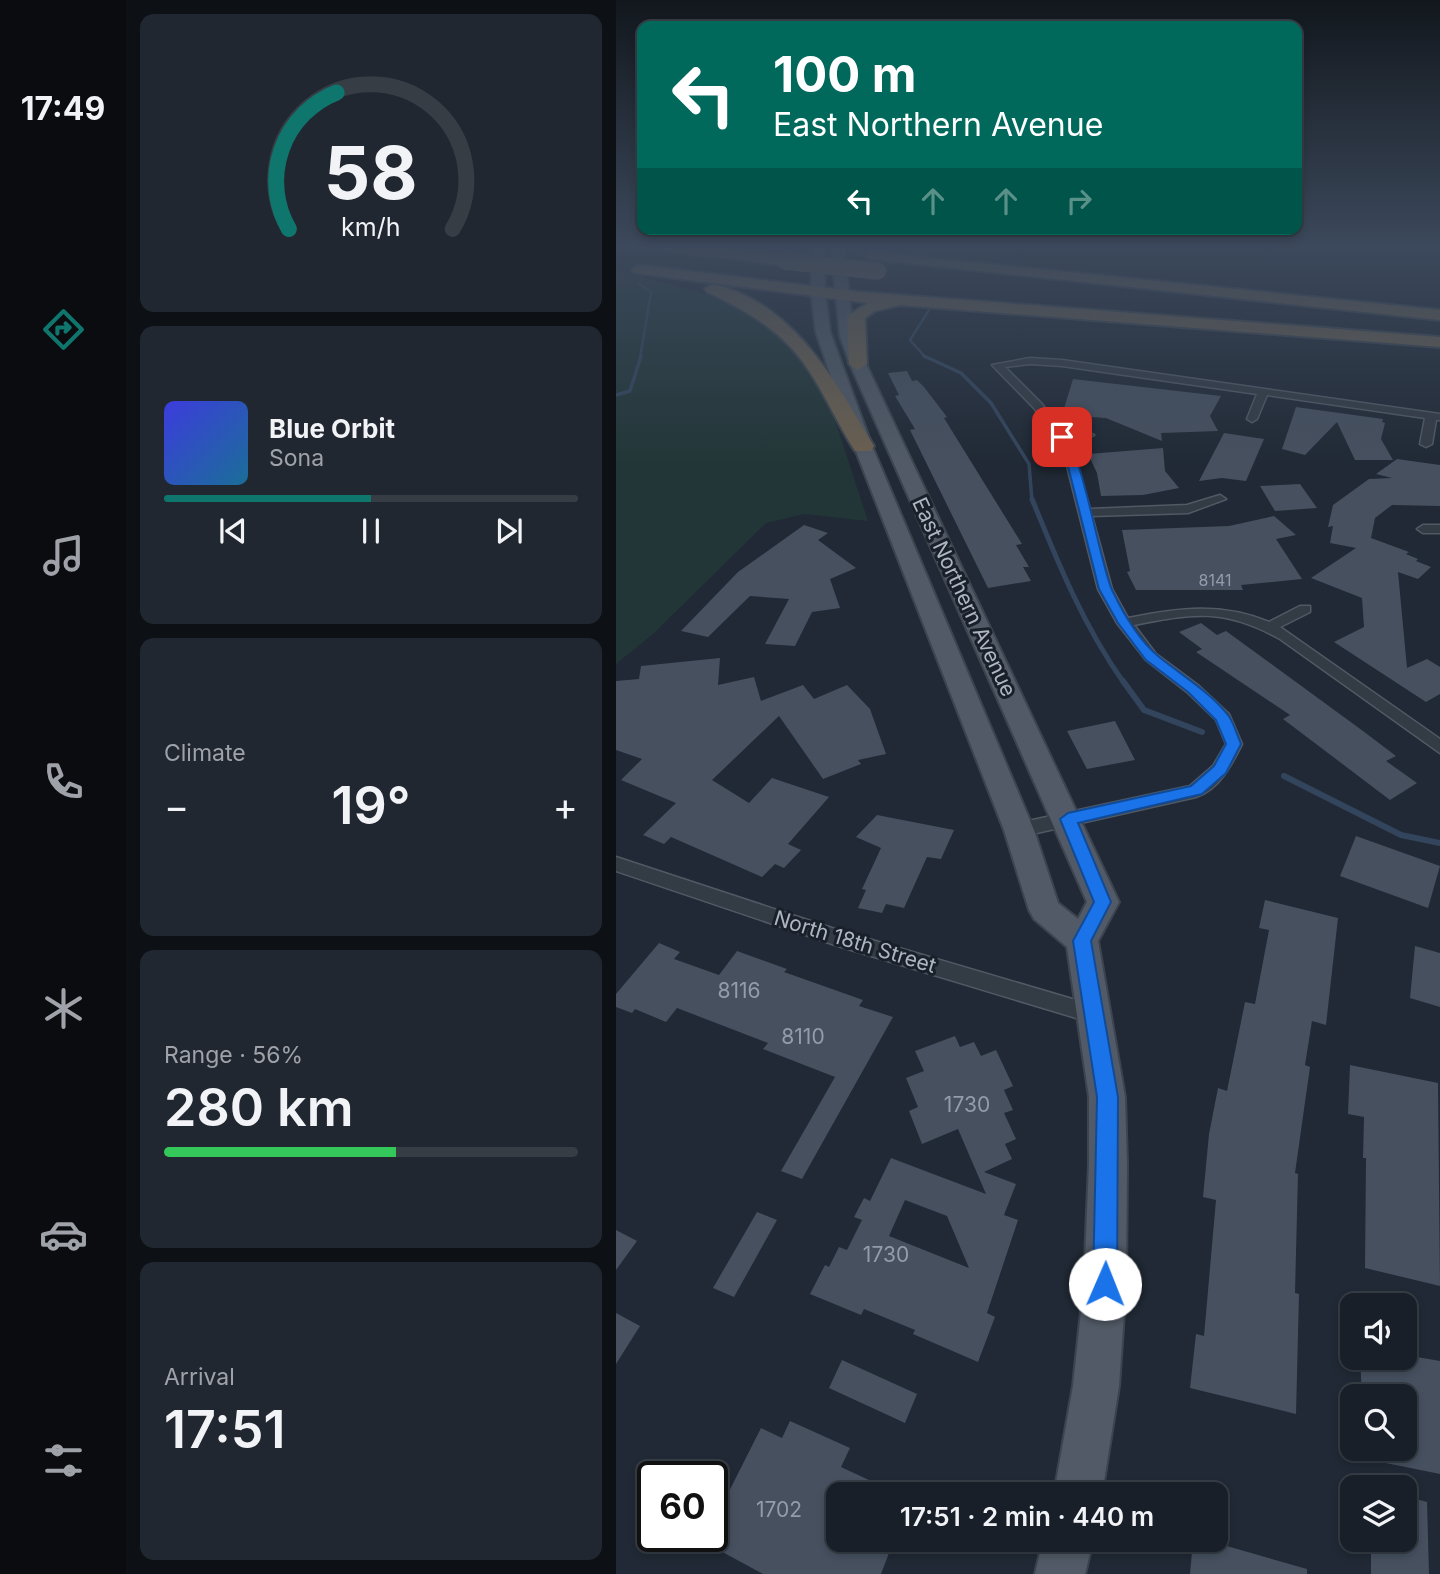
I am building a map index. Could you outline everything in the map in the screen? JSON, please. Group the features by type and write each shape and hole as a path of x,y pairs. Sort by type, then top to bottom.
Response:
{"highway":[{"path":"768,317 801,345 822,373 863,446"},
{"path":"856,317 858,364"},
{"path":"1120,317 1440,342"},
{"path":"1315,317 1440,333"}],"main road":[{"name":"East Northern Avenue","path":"821,317 823,332 863,446 1019,830 1045,910 1082,941 1102,902 1068,819 970,614 858,364 847,337 845,317"},
{"path":"1079,1482 1096,1386 1105,1284 1107,1097 1082,941"},
{"path":"1060,1574 1065,1552"}],"street":[{"path":"1019,830 1196,790 1220,770 1234,744 1223,718 1193,689 1151,657 1124,623 1105,589 1073,466 1062,437 1037,405 997,365 1030,361 1062,363 1436,416 1426,444"},
{"path":"1252,419 1263,392"},
{"path":"1062,437 1088,435"},
{"path":"1084,513 1188,509 1220,499"},
{"path":"1423,529 1440,529"},
{"path":"1124,623 1198,609 1243,615 1270,627 1440,747"},
{"path":"1270,627 1305,609"},
{"name":"North 18th Street","path":"616,864 838,938 1096,1016"}],"green space":[{"path":"616,317 756,317 791,348 830,405 868,521 804,514 766,523 653,634 616,664"}],"building":[{"path":"907,371 912,381 917,380 924,387 947,417 944,418 1022,544 1016,545 1029,567 1023,567 1031,581 988,588 910,430 915,429 895,396 899,395 888,373"},
{"path":"1073,379 1221,396 1210,416 1218,431 1161,433 1162,441 1106,418 1062,415"},
{"path":"1296,407 1383,419 1382,422 1385,423 1381,439 1393,460 1355,460 1337,422 1305,455 1282,449"},
{"path":"1224,433 1264,439 1246,481 1222,478 1199,481"},
{"path":"1163,448 1165,471 1179,488 1143,495 1101,496 1097,473 1088,454"},
{"path":"1397,459 1440,465 1440,506 1392,505 1375,518 1371,538 1409,552 1406,554 1431,567 1418,579 1398,572 1407,668 1427,659 1440,667 1440,694 1426,702 1334,642 1364,627 1362,598 1311,578 1356,548 1330,543 1333,526 1328,527 1333,505 1369,479 1392,478 1376,474"},
{"path":"1300,484 1317,508 1275,511 1260,486"},
{"path":"1274,516 1296,535 1276,539 1302,579 1241,585 1243,590 1136,590 1127,572 1130,571 1122,530 1229,526"},
{"path":"804,525 828,533 818,540 856,568 830,579 840,608 812,612 795,646 765,644 789,599 750,596 708,637 681,631 738,572"},
{"path":"1201,623 1217,635 1226,631 1363,731 1396,756 1386,761 1417,783 1390,800 1283,719 1290,715 1196,652 1202,649 1179,632"},
{"path":"720,658 718,685 754,677 761,701 803,685 814,699 847,685 870,709 886,754 858,760 861,764 823,779 779,716 712,780 749,803 772,778 829,797 788,844 801,850 784,868 775,864 762,877 671,837 664,844 643,835 676,803 621,780 642,759 616,750 616,681 639,679 641,666"},
{"path":"1115,721 1135,760 1087,769 1067,731"},
{"path":"877,815 954,830 941,859 927,857 904,908 886,904 882,913 858,908 866,890 862,889 881,848 856,837"},
{"path":"1356,836 1440,866 1428,908 1340,876"},
{"path":"1265,900 1338,918 1326,1025 1312,1021 1305,1065 1310,1067 1295,1173 1298,1174 1295,1293 1299,1294 1296,1414 1190,1388 1196,1334 1204,1336 1216,1200 1203,1197 1209,1134 1218,1088 1227,1091 1245,1002 1255,1004 1269,930 1259,928"},
{"path":"659,943 680,952 674,959 719,975 737,951 787,969 784,972 863,1000 859,1006 893,1017 802,1179 781,1171 835,1077 763,1049 768,1043 677,1008 666,1022 635,1009 632,1013 616,1007 616,994"},
{"path":"1415,946 1440,953 1440,1007 1410,998"},
{"path":"955,1036 960,1047 974,1042 981,1056 996,1050 1013,1086 1004,1090 1013,1110 1004,1113 1016,1139 1005,1144 1012,1159 984,1172 1016,1184 1004,1215 1018,1220 987,1313 995,1317 978,1362 913,1334 915,1330 864,1309 861,1315 810,1294 825,1265 829,1267 839,1247 847,1250 862,1220 854,1217 864,1198 870,1201 891,1158 986,1194 958,1129 922,1144 909,1111 918,1107 906,1078 924,1071 915,1051","holes":["905,1200 947,1216 969,1268 889,1236"]},
{"path":"1350,1065 1438,1083 1440,1286 1365,1268 1364,1117 1348,1114"},
{"path":"757,1212 777,1220 734,1297 713,1288"},
{"path":"616,1230 637,1241 616,1270"},
{"path":"616,1313 640,1326 616,1364"},
{"path":"1417,1357 1440,1361 1440,1474 1376,1461 1417,1461 1417,1384 1361,1384 1361,1370 1417,1370"},
{"path":"842,1360 917,1394 905,1423 829,1388"},
{"path":"790,1421 850,1448 841,1467 873,1482 826,1482 826,1552 889,1552 881,1574 763,1574 722,1552 728,1552 728,1493 761,1428 782,1438"},
{"path":"1417,1499 1427,1502 1429,1574 1371,1574 1371,1552 1417,1552"},
{"path":"1228,1546 1307,1569 1307,1574 1190,1574 1192,1552 1228,1552"}],"waterway":[{"path":"640,358 647,317"},
{"path":"924,317 910,340 924,356"},
{"path":"616,395 630,391 641,356"},
{"path":"924,356 961,373 991,403 1029,464 1032,501"},
{"path":"1032,499 1084,617 1124,683"},
{"path":"1123,681 1144,710 1202,732"},
{"path":"1284,776 1401,835 1440,843"}],"route":[{"path":"1062,437 1073,466 1105,589 1124,623 1151,657 1193,689 1223,718 1234,744 1220,770 1196,790 1068,819 1102,902 1082,941 1107,1097 1105,1284"}]}
